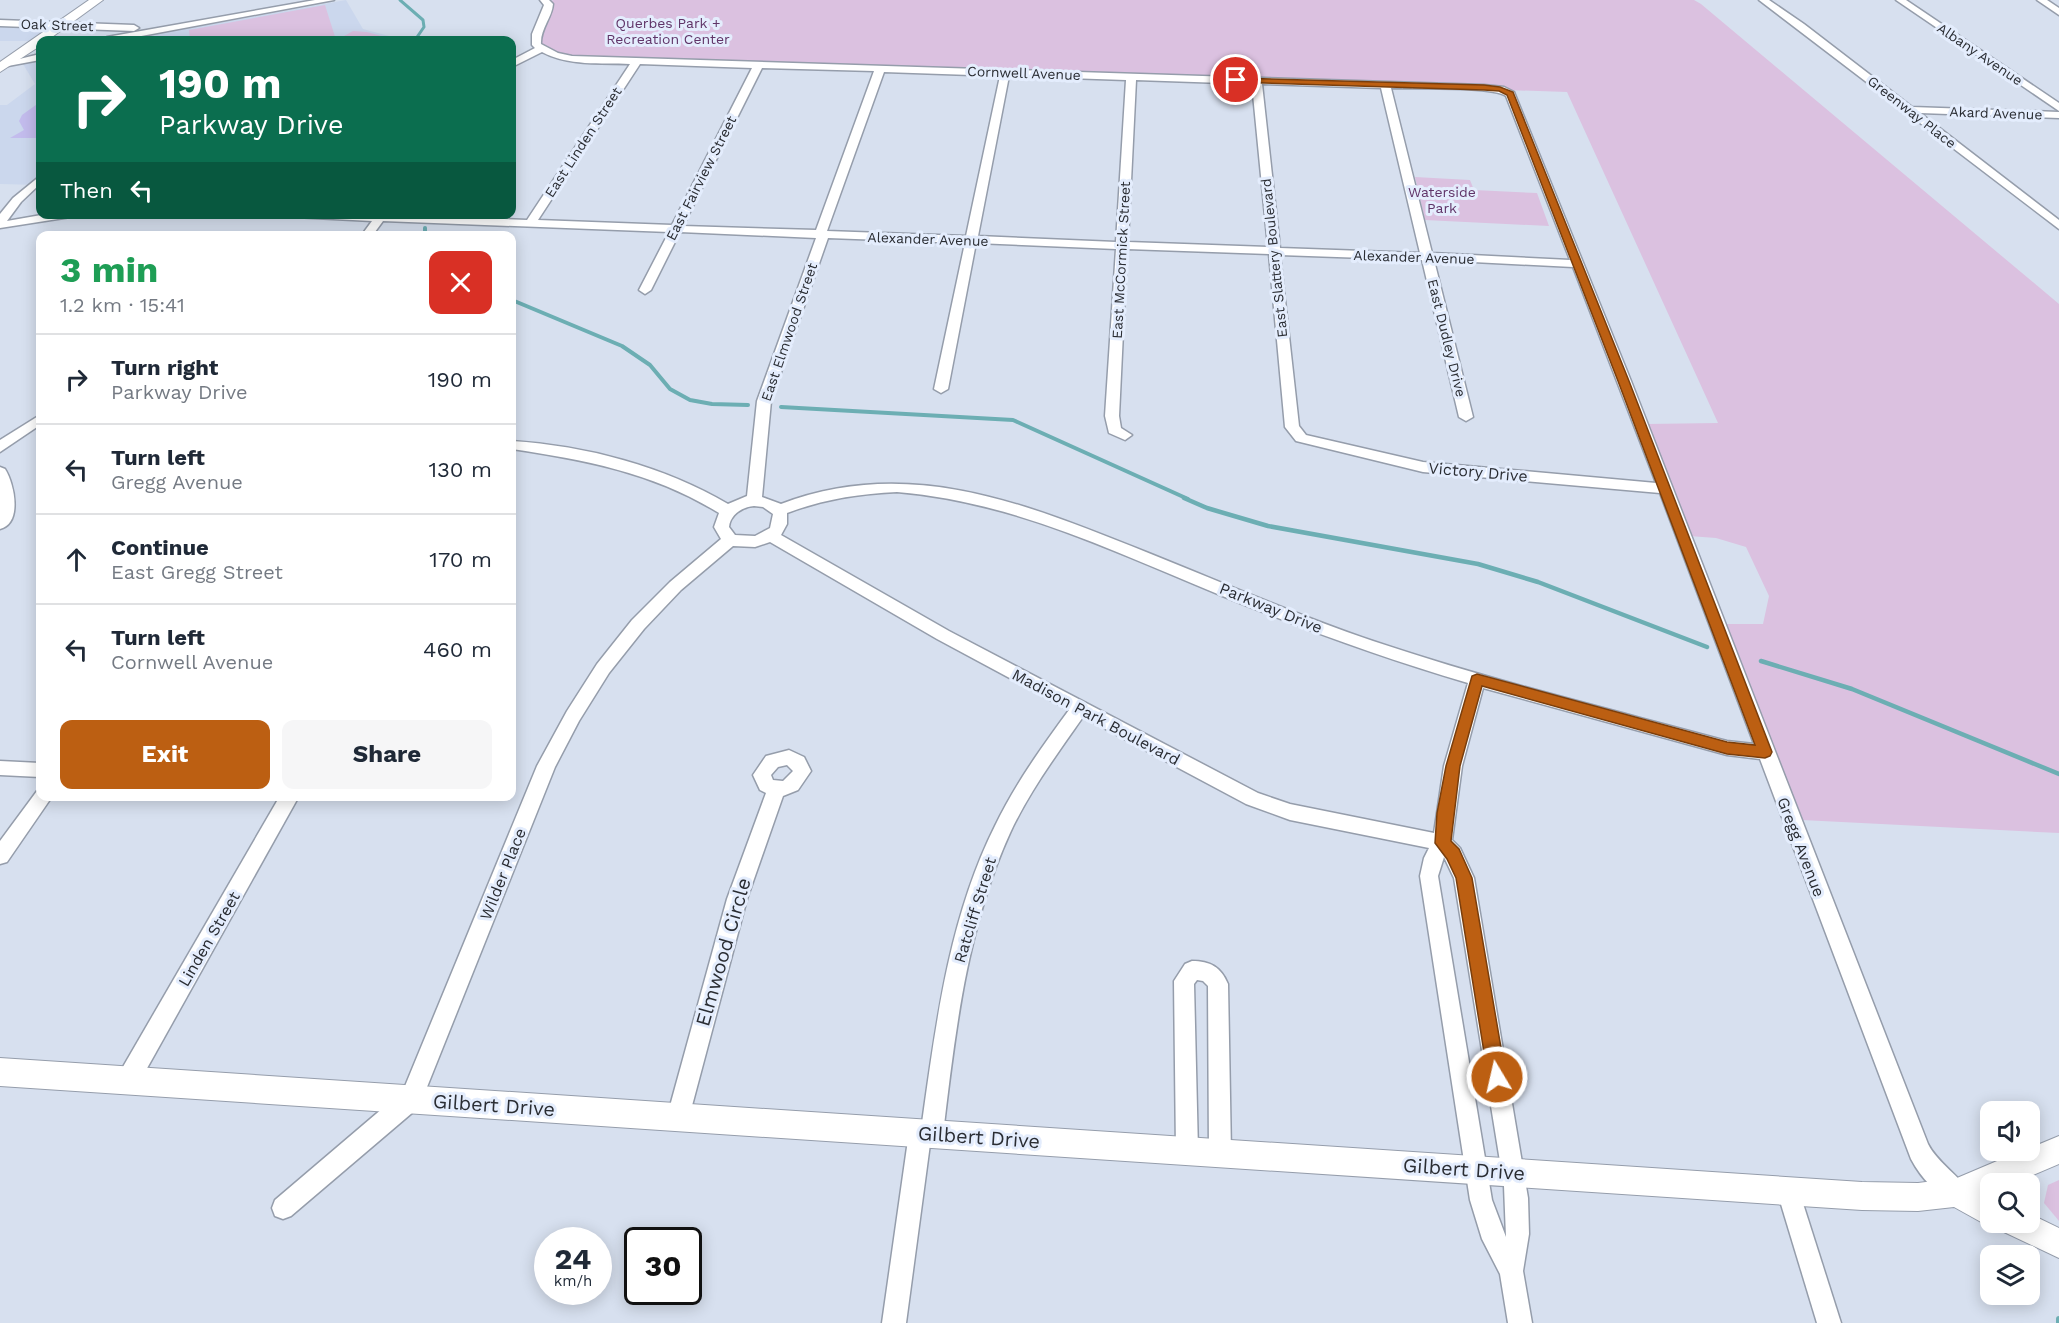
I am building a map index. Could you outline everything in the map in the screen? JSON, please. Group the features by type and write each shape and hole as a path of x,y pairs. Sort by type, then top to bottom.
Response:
{"main road":[{"path":"46,36 97,0"},
{"path":"4,66 36,43"}],"street":[{"path":"128,36 330,0"},
{"name":"Greenway Place","path":"1763,0 1801,26 2059,226"},
{"name":"Albany Avenue","path":"1900,0 2059,108"},
{"path":"2041,0 2059,12"},
{"path":"516,61 541,49 537,45 536,34 548,14 548,1"},
{"name":"Oak Street","path":"0,23 136,28 149,32"},
{"name":"Cornwell Avenue","path":"541,49 555,56 572,59 1495,88 1509,92"},
{"path":"4,66 36,58"},
{"name":"East Linden Street","path":"530,224 638,61"},
{"name":"East Fairview Street","path":"645,290 758,66"},
{"name":"East Elmwood Street","path":"754,501 764,401 880,69"},
{"path":"941,389 1005,73"},
{"name":"East McCormick Street","path":"1125,435 1114,430 1112,416 1131,77"},
{"name":"East Slattery Boulevard","path":"1257,81 1292,427 1297,434"},
{"name":"East Dudley Drive","path":"1385,85 1466,417"},
{"name":"Gregg Avenue","path":"1509,92 1665,489 1918,1150 1931,1171 1957,1192"},
{"name":"Akard Avenue","path":"1898,110 2059,115"},
{"path":"0,224 21,196 36,183"},
{"path":"0,224 36,219"},
{"path":"370,231 379,219"},
{"name":"Alexander Avenue","path":"405,219 1577,264"},
{"path":"0,447 36,422"},
{"name":"Victory Drive","path":"1297,434 1309,440 1410,465 1665,489"},
{"path":"516,446 575,453 626,465 691,488 728,511"},
{"path":"0,472 7,485 9,499 0,524"},
{"name":"Parkway Drive","path":"779,511 817,497 887,489 944,492 988,500 1069,526 1365,645 1477,680 1727,748 1765,752"},
{"path":"754,501 770,504 779,511 781,522 771,536 753,543 730,540 721,529 721,522 728,511 739,504 754,501"},
{"name":"Madison Park Boulevard","path":"771,536 943,635 1218,782 1271,806 1318,818 1443,843"},
{"name":"Wilder Place","path":"283,1208 411,1099 546,766 568,724 626,639 669,592 730,540"},
{"path":"1477,680 1453,766 1445,813 1443,843 1433,858 1429,876 1481,1200 1494,1239 1512,1271 1520,1323"},
{"name":"Ratcliff Street","path":"894,1323 949,1002 963,937 982,878 1002,830 1026,787 1080,708"},
{"path":"0,768 36,770"},
{"name":"Elmwood Circle","path":"678,1117 734,909 776,790"},
{"path":"0,856 39,801"},
{"name":"Linden Street","path":"128,1080 287,801"},
{"path":"1443,843 1453,854 1464,878 1513,1173 1519,1220 1518,1250 1512,1271"},
{"path":"1187,1151 1184,981 1192,971 1202,970 1212,975 1218,984 1220,1153"},
{"name":"Gilbert Drive","path":"0,1072 1788,1191 1918,1197 1957,1192 2059,1150"},
{"path":"1788,1191 1829,1323"},
{"path":"1957,1192 1980,1206"},
{"path":"2038,1233 2059,1243"}],"shaded area":[{"path":"346,0 363,29 389,36 145,36"},
{"path":"0,25 47,29 30,41 0,41"},
{"path":"36,60 36,185 0,184 0,105 7,105 35,84 23,64"}],"green space":[{"name":"Querbes Park + Recreation Center","path":"554,0 1694,0 2059,304 2059,833 1802,820 1724,624 1763,624 1769,596 1746,547 1716,538 1689,536 1646,424 1718,423 1567,92 578,59 544,51 536,34 547,2"},
{"path":"325,5 335,36 190,36 189,30"},
{"path":"353,31 382,36 344,36"},
{"name":"Waterside Park","path":"1415,177 1470,180 1474,190 1537,193 1549,226 1425,220"},
{"path":"2059,1180 2059,1221 2044,1203 2048,1185"}],"building":[{"path":"36,105 36,138 10,138 24,130 19,121 22,115"}],"waterway":[{"path":"400,0 423,20 424,27 418,36"},
{"path":"516,302 622,346 650,365 670,389 690,400 712,404 748,405"},
{"path":"781,407 1013,420 1188,499"},
{"path":"1184,498 1207,508 1268,526 1478,564 1538,582 1707,647"},
{"path":"1761,661 1852,689 2059,774"}],"route":[{"path":"1236,80 1484,88 1500,89 1510,93 1624,381 1765,752 1727,748 1477,680 1453,766 1445,813 1443,843 1458,862 1464,878 1497,1077"}]}
